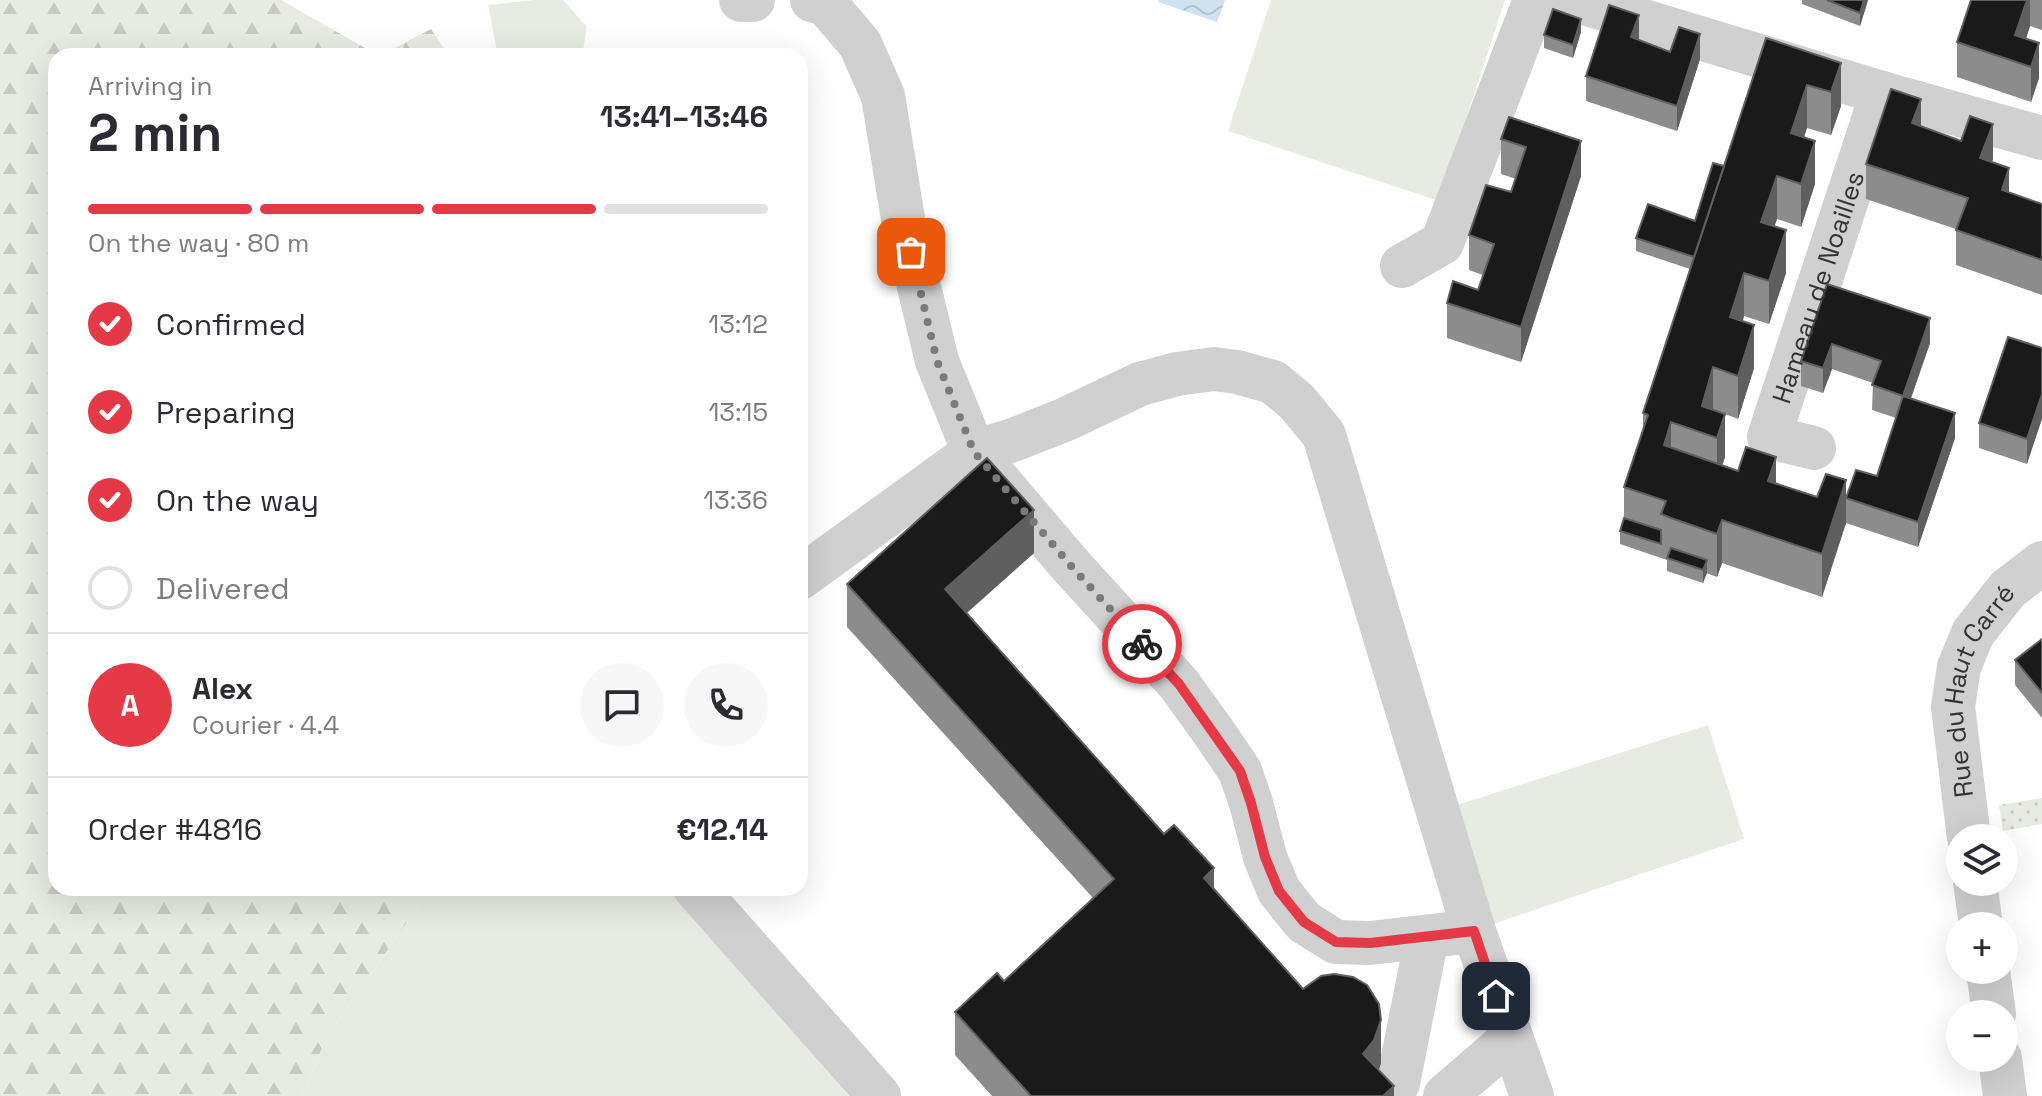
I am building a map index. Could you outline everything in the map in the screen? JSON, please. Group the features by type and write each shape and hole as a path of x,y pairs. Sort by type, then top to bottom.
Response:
{"street":[{"path":"741,0 753,0"},
{"path":"812,0 826,4 860,44 883,96 904,225 937,361 974,452 1072,567 1179,684 1215,734 1240,771 1265,857 1279,891 1304,922 1336,942 1370,943 1474,931"},
{"path":"1402,266 1442,243 1535,0"},
{"path":"1574,0 2042,138"},
{"name":"Hameau de Noailles","path":"1814,448 1769,437 1882,93"},
{"path":"808,572 974,452 1064,420 1140,384 1177,374 1214,369 1273,382 1297,402 1324,435 1474,931 1532,1096"},
{"name":"Rue du Haut Carré","path":"1967,824 1953,707 1959,667 1973,633 2008,589 2042,563"},
{"path":"702,896 879,1096"},
{"path":"1383,1096 1398,1083 1427,937"},
{"path":"1445,1096 1511,1039"},
{"path":"2002,1072 2005,1096"}],"green space":[{"path":"0,0 281,0 365,48 48,48 48,896 425,896 327,1037 302,1096 0,1096"},
{"path":"563,0 587,27 583,48 496,48 488,5"},
{"path":"1271,0 1505,0 1439,201 1228,131"},
{"path":"431,29 444,48 395,48"},
{"path":"1708,725 1744,839 1490,925 1457,805"},
{"path":"2042,798 2042,824 2018,828 2018,824 2002,824 1999,805"},
{"path":"425,896 685,896 849,1096 302,1096 327,1037"}],"water":[{"path":"1159,0 1225,0 1217,22"}],"building":[{"path":"1827,0 1864,0 1860,13"},
{"path":"1971,0 2027,0 2015,35 2039,43 2031,67 1957,42"},
{"path":"1609,5 1639,15 1631,37 1670,52 1679,27 1700,34 1677,106 1586,76"},
{"path":"1553,9 1581,19 1573,45 1544,35"},
{"path":"1766,38 1841,63 1831,92 1807,85 1791,133 1815,141 1801,184 1777,176 1761,222 1786,230 1769,281 1744,273 1730,317 1754,325 1738,376 1713,367 1702,406 1725,414 1717,438 1671,422 1664,445 1738,471 1746,447 1776,457 1768,481 1817,497 1826,474 1846,480 1822,554 1722,520 1717,534 1661,514 1666,501 1624,487 1648,415 1643,413"},
{"path":"1891,89 1921,99 1912,123 1961,141 1970,116 1993,124 1980,158 2009,168 2002,190 2042,204 2042,260 1956,230 1968,198 1866,164"},
{"path":"1509,117 1581,141 1521,327 1447,303 1453,281 1478,290 1494,244 1469,235 1486,185 1511,192 1526,147 1501,139"},
{"path":"1713,163 1724,166 1694,257 1636,238 1648,204 1695,221"},
{"path":"1827,284 1930,318 1903,396 1872,385 1881,361 1832,344 1823,368 1801,361"},
{"path":"2008,337 2042,348 2042,394 2027,439 1979,423"},
{"path":"1903,396 1955,413 1918,522 1846,498 1856,470 1877,476"},
{"path":"987,458 1034,510 945,589 1164,834 1174,825 1214,868 1204,878 1303,989 1321,976 1334,974 1353,977 1367,985 1379,1004 1381,1020 1374,1040 1363,1054 1394,1086 1383,1096 1031,1096 955,1012 997,973 1004,981 1114,879 847,584"},
{"path":"1624,518 1661,530 1661,544 1620,531"},
{"path":"1671,548 1707,560 1703,570 1667,558"},
{"path":"2042,639 2042,693 2015,660"}],"way so far":[{"path":"911,252 937,361 974,452 1142,644"}],"route":[{"path":"1142,644 1179,684 1240,771 1265,857 1279,891 1304,922 1336,942 1370,943 1474,931 1496,996"}]}
